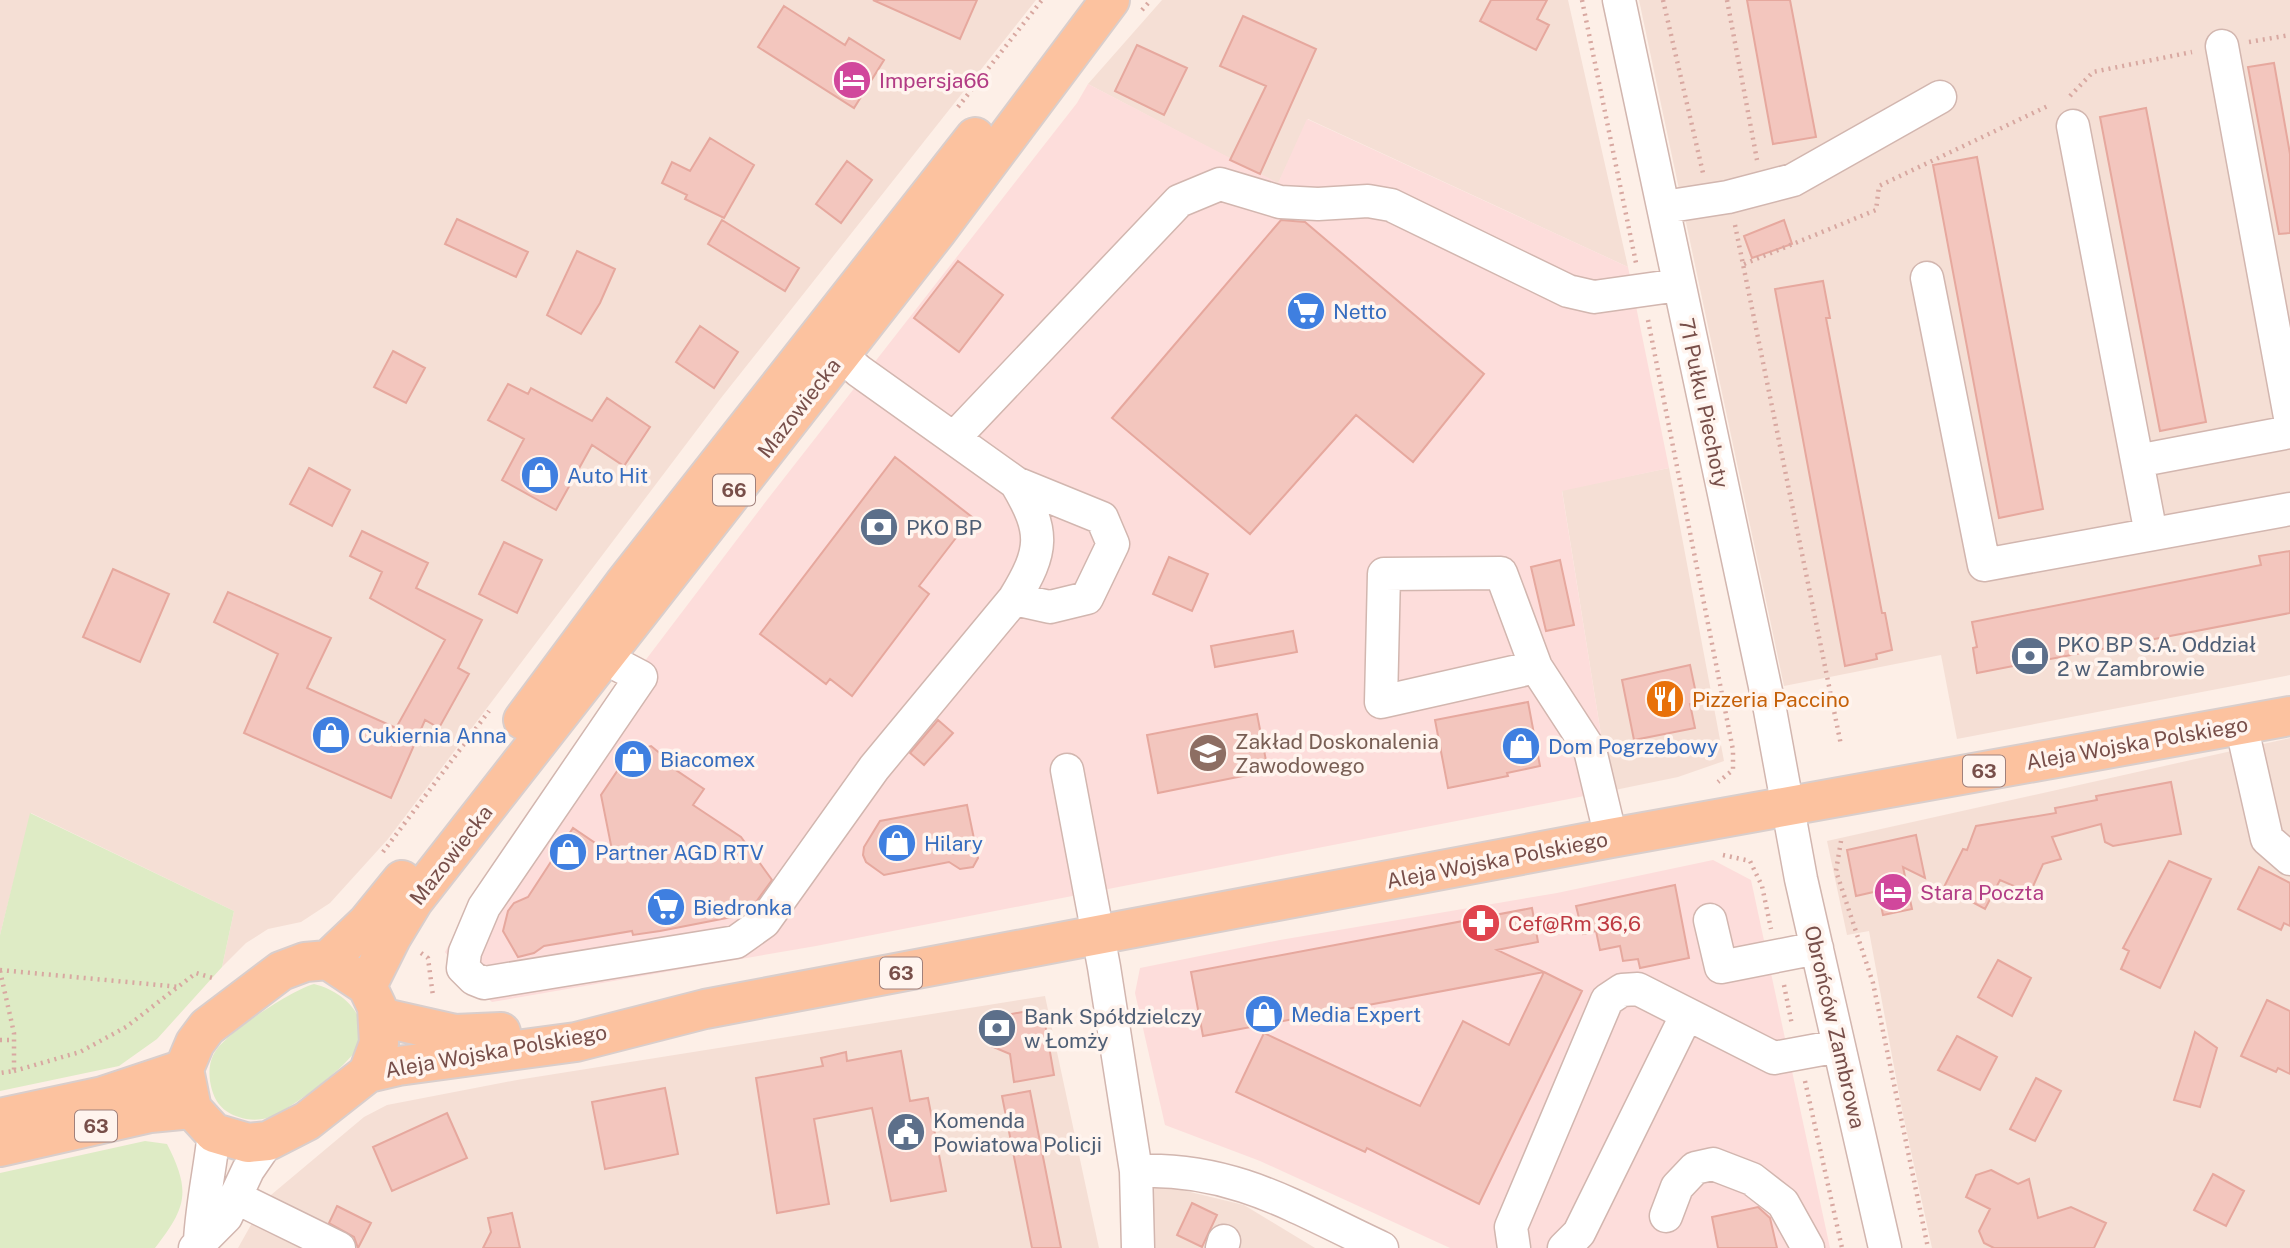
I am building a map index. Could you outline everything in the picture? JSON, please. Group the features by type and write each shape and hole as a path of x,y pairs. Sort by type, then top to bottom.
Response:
{"main road":[{"name":"Mazowiecka","path":"830,345 1083,0"},
{"name":"Mazowiecka","path":"328,960 367,923 587,656 830,345 1110,0"},
{"name":"Mazowiecka","path":"374,1002 390,938 587,656"},
{"name":"Aleja Wojska Polskiego","path":"368,1073 398,1066 576,1042 705,1009 1098,937 1611,838 2290,716"},
{"name":"63","path":"328,960 374,1002"},
{"path":"203,1121 184,1069 195,1043 207,1027 281,971 305,962 328,960"},
{"name":"Aleja Wojska Polskiego","path":"374,1002 433,1031 492,1033 579,1019 705,1009"},
{"path":"368,1073 379,1043 374,1002"},
{"name":"63","path":"0,1118 103,1096 184,1069"},
{"name":"63","path":"0,1147 150,1113 203,1121 248,1143 268,1141 307,1121 368,1073"}],"street":[{"name":"71 Pułku Piechoty","path":"1619,0 1787,806"},
{"path":"2222,46 2290,417"},
{"path":"1664,207 1728,197 1793,180 1940,97"},
{"path":"2063,110 2151,534"},
{"path":"954,438 1179,201 1220,184 1280,202 1318,204 1368,201 1391,205 1568,291 1594,297 1679,285"},
{"path":"1927,278 1984,565 2290,509"},
{"path":"830,345 893,396 1016,483 1102,518 1113,544 1087,598 1050,607 1014,599"},
{"path":"2137,461 2290,432"},
{"path":"587,656 641,677 484,907 465,952 463,968 484,984 736,942 764,922 874,768 1014,599 1031,572 1038,534 1034,513 1016,483"},
{"path":"1536,667 1381,702 1384,575 1501,573 1536,667 1590,750 1611,838"},
{"path":"2241,724 2267,839 2290,859"},
{"path":"1067,770 1098,937 1136,1171 1138,1248"},
{"name":"Obrońców Zambrowa","path":"1787,806 1885,1248"},
{"path":"1710,920 1721,967 1817,948"},
{"path":"1514,1248 1511,1227 1607,1000 1622,990 1638,989 1773,1058 1839,1046"},
{"path":"1564,1248 1579,1233 1687,1014"},
{"path":"197,1245 202,1202 209,1181 203,1121"},
{"path":"197,1245 226,1217 248,1170 268,1141"},
{"path":"1665,1216 1676,1187 1695,1168 1713,1164 1752,1179 1783,1203 1808,1248"},
{"path":"1136,1171 1171,1170 1248,1185 1382,1248"},
{"path":"237,1198 339,1248"}],"path":[{"path":"1581,0 1733,750 1733,770 1720,781 1708,783"},
{"path":"1663,0 1705,180 1728,197 1744,264 1840,745"},
{"path":"1727,0 1762,188"},
{"path":"1744,264 1876,211 1879,186 2063,110 2093,72 2290,35"},
{"path":"1841,841 1836,871 1873,983 1928,1248"},
{"path":"410,948 428,958 434,1010"},
{"path":"14,1071 14,1040 0,971 180,987"},
{"path":"0,1073 80,1052 126,1027 196,973 219,980"},
{"path":"0,1040 14,1040"}],"shaded area":[{"path":"0,0 1036,0 721,398 388,839 330,903 301,922 268,929 246,943 222,967 234,911 31,813 0,935"},
{"path":"1162,0 1568,0 1628,267 1308,119 1278,184 1088,84"},
{"path":"1639,0 2290,0 2290,675 1957,739 1941,655 1784,686"},
{"path":"1088,84 1278,183 1307,119 1628,267 1669,468 1562,491 1610,791 816,946 492,1002 461,974 445,952 456,932 613,703 767,500 1077,103"},
{"path":"1669,468 1724,761 1678,777 1610,791 1562,490"},
{"path":"2290,738 2290,1248 1932,1248 1902,1110 1869,931 1847,935 1827,841"},
{"path":"1713,860 1751,880 1830,1248 1450,1248 1260,1161 1165,1125 1135,993 1140,968 1280,940 1557,893"},
{"path":"1045,996 1099,1248 238,1248 265,1200 364,1117 387,1105 517,1080"},
{"path":"1153,1183 1244,1205 1315,1248 1148,1248"}],"green space":[{"path":"30,813 234,911 222,967 157,1039 119,1066 0,1091 0,935"},
{"path":"314,984 335,993 353,1008 361,1027 361,1038 356,1050 329,1078 276,1114 254,1120 229,1113 220,1106 211,1085 210,1064 217,1049 262,1012"},
{"path":"145,1141 167,1144 180,1174 182,1187 182,1198 174,1221 155,1248 0,1248 0,1173"}],"building":[{"path":"873,0 977,0 960,39"},
{"path":"1491,0 1547,0 1537,19 1549,25 1536,50 1480,21"},
{"path":"1747,0 1790,0 1816,137 1773,144"},
{"path":"784,6 845,45 849,38 884,60 854,108 758,47"},
{"path":"1243,16 1316,49 1260,174 1230,160 1266,86 1220,66"},
{"path":"1137,45 1187,68 1164,115 1115,91"},
{"path":"2274,63 2290,154 2290,233 2279,234 2248,67"},
{"path":"2146,108 2206,422 2160,431 2100,117"},
{"path":"710,138 754,165 724,218 685,199 687,195 662,183 672,162 690,171"},
{"path":"1977,157 2043,509 1999,518 1933,165"},
{"path":"847,161 872,180 841,223 816,204"},
{"path":"457,219 528,252 516,277 445,244"},
{"path":"722,220 799,268 785,291 708,244"},
{"name":"Netto","path":"1281,220 1305,222 1484,374 1413,462 1356,415 1250,534 1112,418"},
{"path":"1784,220 1792,244 1752,258 1744,236"},
{"path":"577,251 615,269 600,303 581,334 547,315"},
{"path":"958,261 1003,295 959,352 914,318"},
{"path":"1823,281 1830,318 1826,318 1882,613 1885,613 1892,650 1876,654 1877,659 1845,666 1775,289"},
{"path":"700,326 738,352 714,388 676,362"},
{"path":"393,351 425,368 406,403 374,387"},
{"path":"508,384 528,394 531,388 592,421 607,398 650,427 624,466 592,445 556,510 502,480 524,439 488,420"},
{"path":"895,457 972,517 919,586 929,594 852,696 830,679 826,684 760,634"},
{"path":"309,468 350,490 332,526 290,504"},
{"path":"362,531 428,563 416,588 482,620 458,668 469,674 439,728 425,720 391,798 244,733 278,654 214,622 228,592 331,638 307,688 396,728 445,640 370,598 382,572 350,556"},
{"path":"504,542 542,560 517,613 479,594"},
{"path":"2290,551 2290,613 1977,673 1973,648 1977,647 1972,622 2261,565 2259,556"},
{"path":"1169,557 1208,574 1192,611 1153,594"},
{"path":"1560,560 1574,625 1546,631 1531,567"},
{"path":"113,569 169,594 140,662 83,637"},
{"path":"1293,631 1297,652 1215,667 1211,646"},
{"path":"1690,665 1698,703 1690,704 1695,728 1634,740 1622,680"},
{"path":"1528,702 1540,766 1507,773 1508,776 1448,788 1435,720"},
{"name":"Zakład Doskonalenia Zawodowego","path":"1257,714 1268,771 1158,793 1147,735"},
{"path":"938,720 953,733 924,765 910,753"},
{"path":"651,746 662,755 664,762 704,789 693,805 741,837 772,880 751,909 742,915 660,931 633,935 632,931 544,946 534,953 518,957 503,931 508,911 514,903 528,897 573,828 613,855 601,795 630,752"},
{"path":"2171,782 2181,834 2113,846 2105,842 2101,824 2052,837 2061,859 2043,864 2030,893 2000,880 1985,909 1944,887 1963,849 1967,850 1976,826 2056,813 2055,808 2097,800 2096,796"},
{"path":"967,805 978,858 973,867 960,869 949,862 884,875 866,862 864,847 880,821"},
{"path":"1916,835 1925,878 1903,867 1912,909 1883,915 1878,891 1856,896 1847,850"},
{"path":"2169,861 2211,879 2160,988 2121,969 2129,951 2123,948"},
{"path":"2259,867 2290,883 2290,926 2284,923 2281,930 2238,909"},
{"path":"1675,885 1689,958 1640,968 1638,959 1623,961 1620,946 1600,950 1596,931 1583,934 1576,906"},
{"path":"1532,908 1538,942 1497,950 1544,972 1203,1036 1191,972"},
{"path":"1998,960 2031,978 2012,1016 1978,997"},
{"path":"1544,972 1582,991 1479,1204 1367,1148 1365,1152 1236,1092 1264,1033 1420,1106 1463,1021 1509,1045"},
{"path":"2267,1000 2290,1011 2290,1074 2278,1068 2276,1072 2241,1056"},
{"path":"1033,1010 1044,1018 1054,1075 1014,1082 1010,1054 991,1046 987,1028 996,1017"},
{"path":"2195,1032 2217,1048 2200,1107 2174,1100"},
{"path":"1957,1036 1997,1057 1980,1090 1938,1070"},
{"name":"Komenda Powiatowa Policji","path":"901,1051 910,1101 928,1098 946,1191 891,1201 872,1108 814,1119 829,1204 777,1213 756,1078 823,1066 821,1058 846,1052 847,1061"},
{"path":"2036,1078 2061,1091 2035,1141 2010,1129"},
{"path":"665,1088 678,1154 605,1169 592,1102"},
{"path":"1030,1091 1061,1248 1032,1248 1002,1096"},
{"path":"447,1113 467,1158 392,1191 373,1147"},
{"path":"1991,1170 2018,1184 2029,1179 2038,1218 2071,1207 2106,1223 2094,1248 1994,1248 1984,1243 1979,1231 1990,1209 1966,1197 1976,1175"},
{"path":"2213,1174 2244,1191 2226,1226 2194,1210"},
{"path":"1192,1203 1217,1215 1202,1247 1177,1235"},
{"path":"337,1206 371,1223 358,1248 354,1237 329,1223"},
{"path":"1758,1207 1770,1218 1777,1248 1718,1248 1712,1217"},
{"path":"512,1213 520,1248 483,1248 491,1232 488,1218"}],"place":[{"name":"Impersja66","path":"852,80"},
{"name":"Netto","path":"1306,311"},
{"name":"Auto Hit","path":"540,475"},
{"name":"PKO BP","path":"879,527"},
{"name":"PKO BP S.A. Oddział 2 w Zambrowie","path":"2030,656"},
{"name":"Pizzeria Paccino","path":"1665,699"},
{"name":"Cukiernia Anna","path":"331,735"},
{"name":"Dom Pogrzebowy","path":"1521,746"},
{"name":"Zakład Doskonalenia Zawodowego","path":"1208,753"},
{"name":"Biacomex","path":"633,759"},
{"name":"Hilary","path":"897,843"},
{"name":"Partner AGD RTV","path":"568,852"},
{"name":"Stara Poczta","path":"1893,892"},
{"name":"Biedronka","path":"666,907"},
{"name":"Cef@Rm 36,6","path":"1481,923"},
{"name":"Media Expert","path":"1264,1014"},
{"name":"Bank Spółdzielczy w Łomży","path":"997,1028"},
{"name":"Komenda Powiatowa Policji","path":"906,1132"}]}
